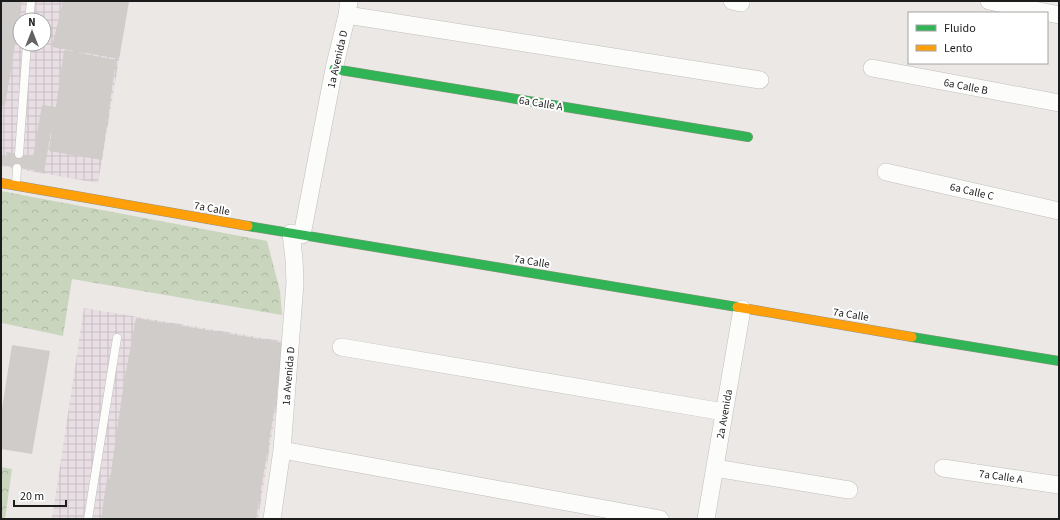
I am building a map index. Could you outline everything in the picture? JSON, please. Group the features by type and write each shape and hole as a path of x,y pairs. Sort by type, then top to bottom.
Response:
{"street":[{"path":"989,1 1044,12"},
{"path":"348,8 760,80"},
{"name":"1a Avenida D","path":"272,519 282,450 295,283 294,259 297,234 348,8"},
{"path":"1048,13 1059,15"},
{"name":"6a Calle B","path":"872,68 1059,103"},
{"name":"6a Calle A","path":"334,69 748,137"},
{"name":"6a Calle C","path":"886,172 1059,211"},
{"name":"7a Calle","path":"1,183 742,309 1059,361"},
{"name":"2a Avenida","path":"706,519 742,309"},
{"path":"341,347 724,412"},
{"path":"282,450 660,519"},
{"path":"715,468 849,490"},
{"name":"7a Calle A","path":"943,468 1059,485"}],"lane":[{"path":"30,12 31,1"},
{"path":"19,154 26,52"},
{"path":"16,186 18,168"},
{"path":"88,519 117,338"}],"shaded area":[{"path":"1,1 129,1 98,183 1,166"},
{"path":"84,308 287,342 258,519 52,519"}],"green space":[{"path":"1,191 267,241 280,291 282,315 72,279 63,336 2,323 1,325"},
{"path":"1,467 12,469 5,519 1,519"}],"building":[{"path":"1,1 22,1 20,12 12,12 12,52 14,52 5,106 1,105"},
{"path":"63,1 129,1 119,59 52,47"},
{"path":"64,50 116,60 102,160 49,151 54,114 44,172 1,165 1,155 7,156 6,152 33,156 42,105 56,107"},
{"path":"136,318 284,343 256,519 101,519 107,478 110,479 124,382"},
{"path":"12,345 50,351 32,454 1,449 1,415"}],"traffic: fast":[{"path":"334,69 748,137"},
{"path":"248,226 737,307"},
{"path":"912,337 1059,361"}],"traffic: slow":[{"path":"1,183 248,226"},
{"path":"737,307 912,337"}]}
